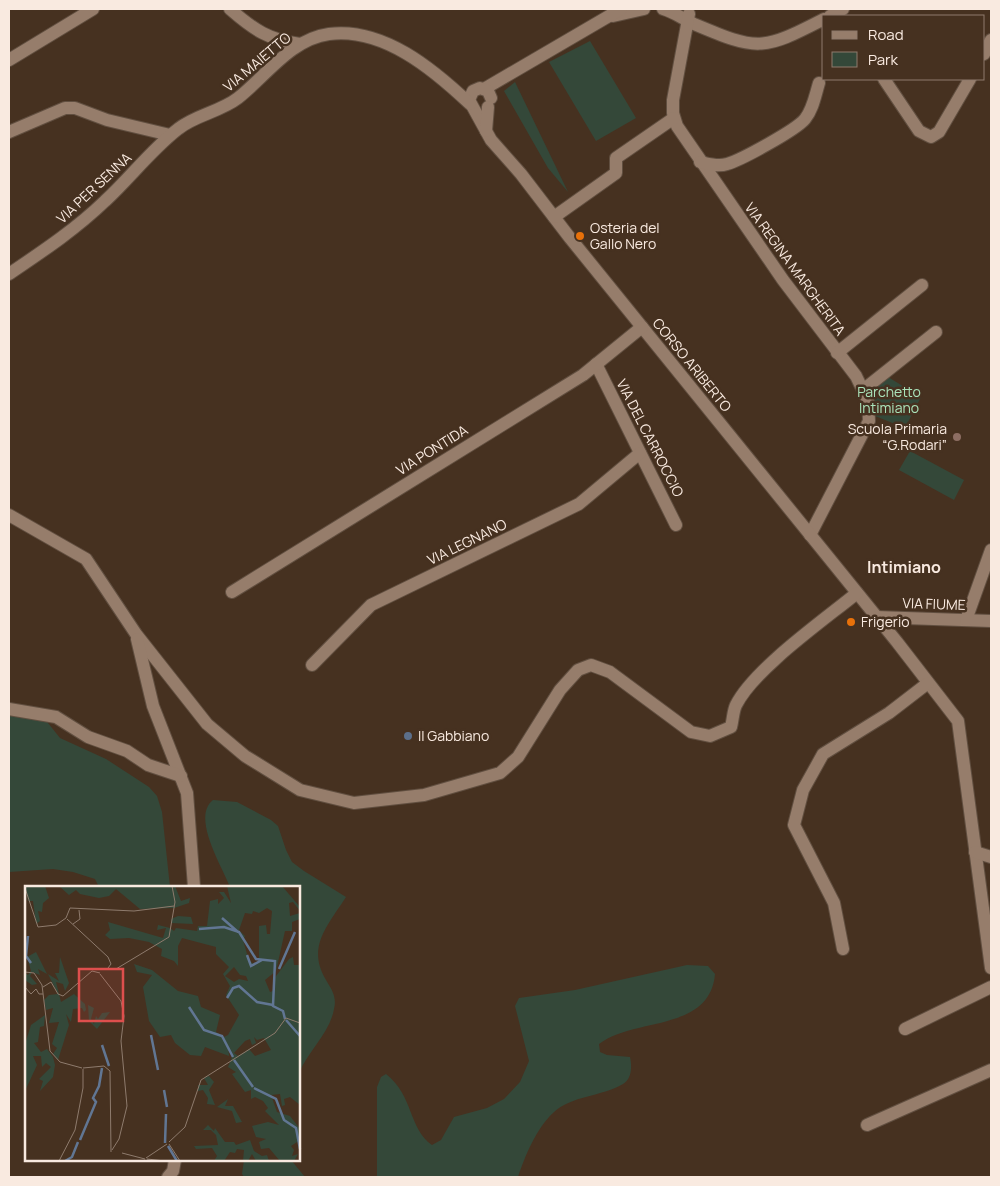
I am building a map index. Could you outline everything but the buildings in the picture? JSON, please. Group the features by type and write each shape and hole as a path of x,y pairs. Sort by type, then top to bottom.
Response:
{"street":[{"path":"9,60 93,9"},
{"path":"230,9 248,24 267,36 300,44"},
{"path":"485,96 470,95 473,106 480,111 485,96 506,77 606,18 624,10 644,9"},
{"path":"663,9 686,15 730,38 755,45 770,44 787,38 822,21"},
{"path":"554,217 616,173 616,158 674,118 673,100 686,15"},
{"name":"VIA MAIETTO","path":"170,135 180,127 221,109 235,100 300,44 329,34 363,34 400,50 446,81 473,106"},
{"path":"985,52 991,40"},
{"path":"885,80 919,131 931,137 939,132 969,80"},
{"name":"VIA MAIETTO","path":"446,81 485,96"},
{"path":"700,162 719,166 729,164 803,122 811,110 819,83"},
{"path":"485,96 486,132"},
{"name":"CORSO ARIBERTO","path":"473,106 486,132 958,721 991,968"},
{"path":"9,132 65,108 75,108 107,120 170,135"},
{"name":"VIA REGINA MARGHERITA","path":"674,118 700,162 837,353 856,376 868,401 868,421 810,535"},
{"name":"VIA PER SENNA","path":"9,274 84,221 170,135"},
{"path":"837,353 922,285"},
{"name":"VIA PONTIDA","path":"232,592 583,375 642,327"},
{"path":"863,390 936,332"},
{"name":"VIA DEL CARROCCIO","path":"596,364 676,525"},
{"name":"VIA LEGNANO","path":"312,665 371,605 579,504 640,453"},
{"path":"9,515 86,559 136,634 207,724 246,756 300,790 354,803 424,795 500,773 518,757 560,690 578,670 590,665 610,672 691,732 710,736 731,727 735,706 770,665 857,593"},
{"path":"966,620 991,550"},
{"name":"VIA FIUME","path":"876,617 991,621"},
{"path":"136,634 153,706 187,794 194,886"},
{"path":"843,948 834,904 794,825 803,790 823,754 889,713 928,683"},
{"path":"9,709 56,717 88,737 127,751 148,765 181,776"},
{"path":"976,852 991,857"},
{"path":"905,1029 991,987"},
{"path":"867,1125 991,1070"},
{"path":"168,1177 173,1171 175,1161"}],"green space":[{"path":"590,41 636,118 596,141 549,62"},
{"path":"515,82 568,192 548,168 504,91"},
{"name":"Parchetto Intimiano","path":"883,374 921,397 905,428 875,416 863,390"},
{"path":"910,451 964,480 954,500 899,470"},
{"path":"9,704 44,718 60,738 106,759 149,787 157,796 162,812 170,886 98,886 95,879 73,872 53,869 9,872"},
{"path":"213,800 237,802 271,820 278,826 292,862 346,897 326,927 319,947 320,968 334,997 335,1005 332,1018 300,1071 300,886 230,886 210,842 205,818 207,808"},
{"path":"687,965 708,966 715,974 710,993 700,1006 686,1015 614,1036 599,1044 600,1052 607,1055 630,1057 630,1076 623,1084 578,1099 553,1113 536,1135 518,1177 377,1177 377,1087 381,1077 386,1074 402,1092 419,1130 432,1145 441,1140 454,1117 487,1108 504,1099 520,1082 529,1061 515,1006 519,998 575,990"},
{"path":"244,1161 292,1161 305,1177 244,1177 242,1174"}],"place":[{"name":"Osteria del Gallo Nero","path":"580,236"},
{"name":"Scuola Primaria “G.Rodari”","path":"957,437"},
{"name":"Frigerio","path":"851,622"},
{"name":"Il Gabbiano","path":"408,736"}],"district":[{"name":"Intimiano","path":"904,567"}]}
